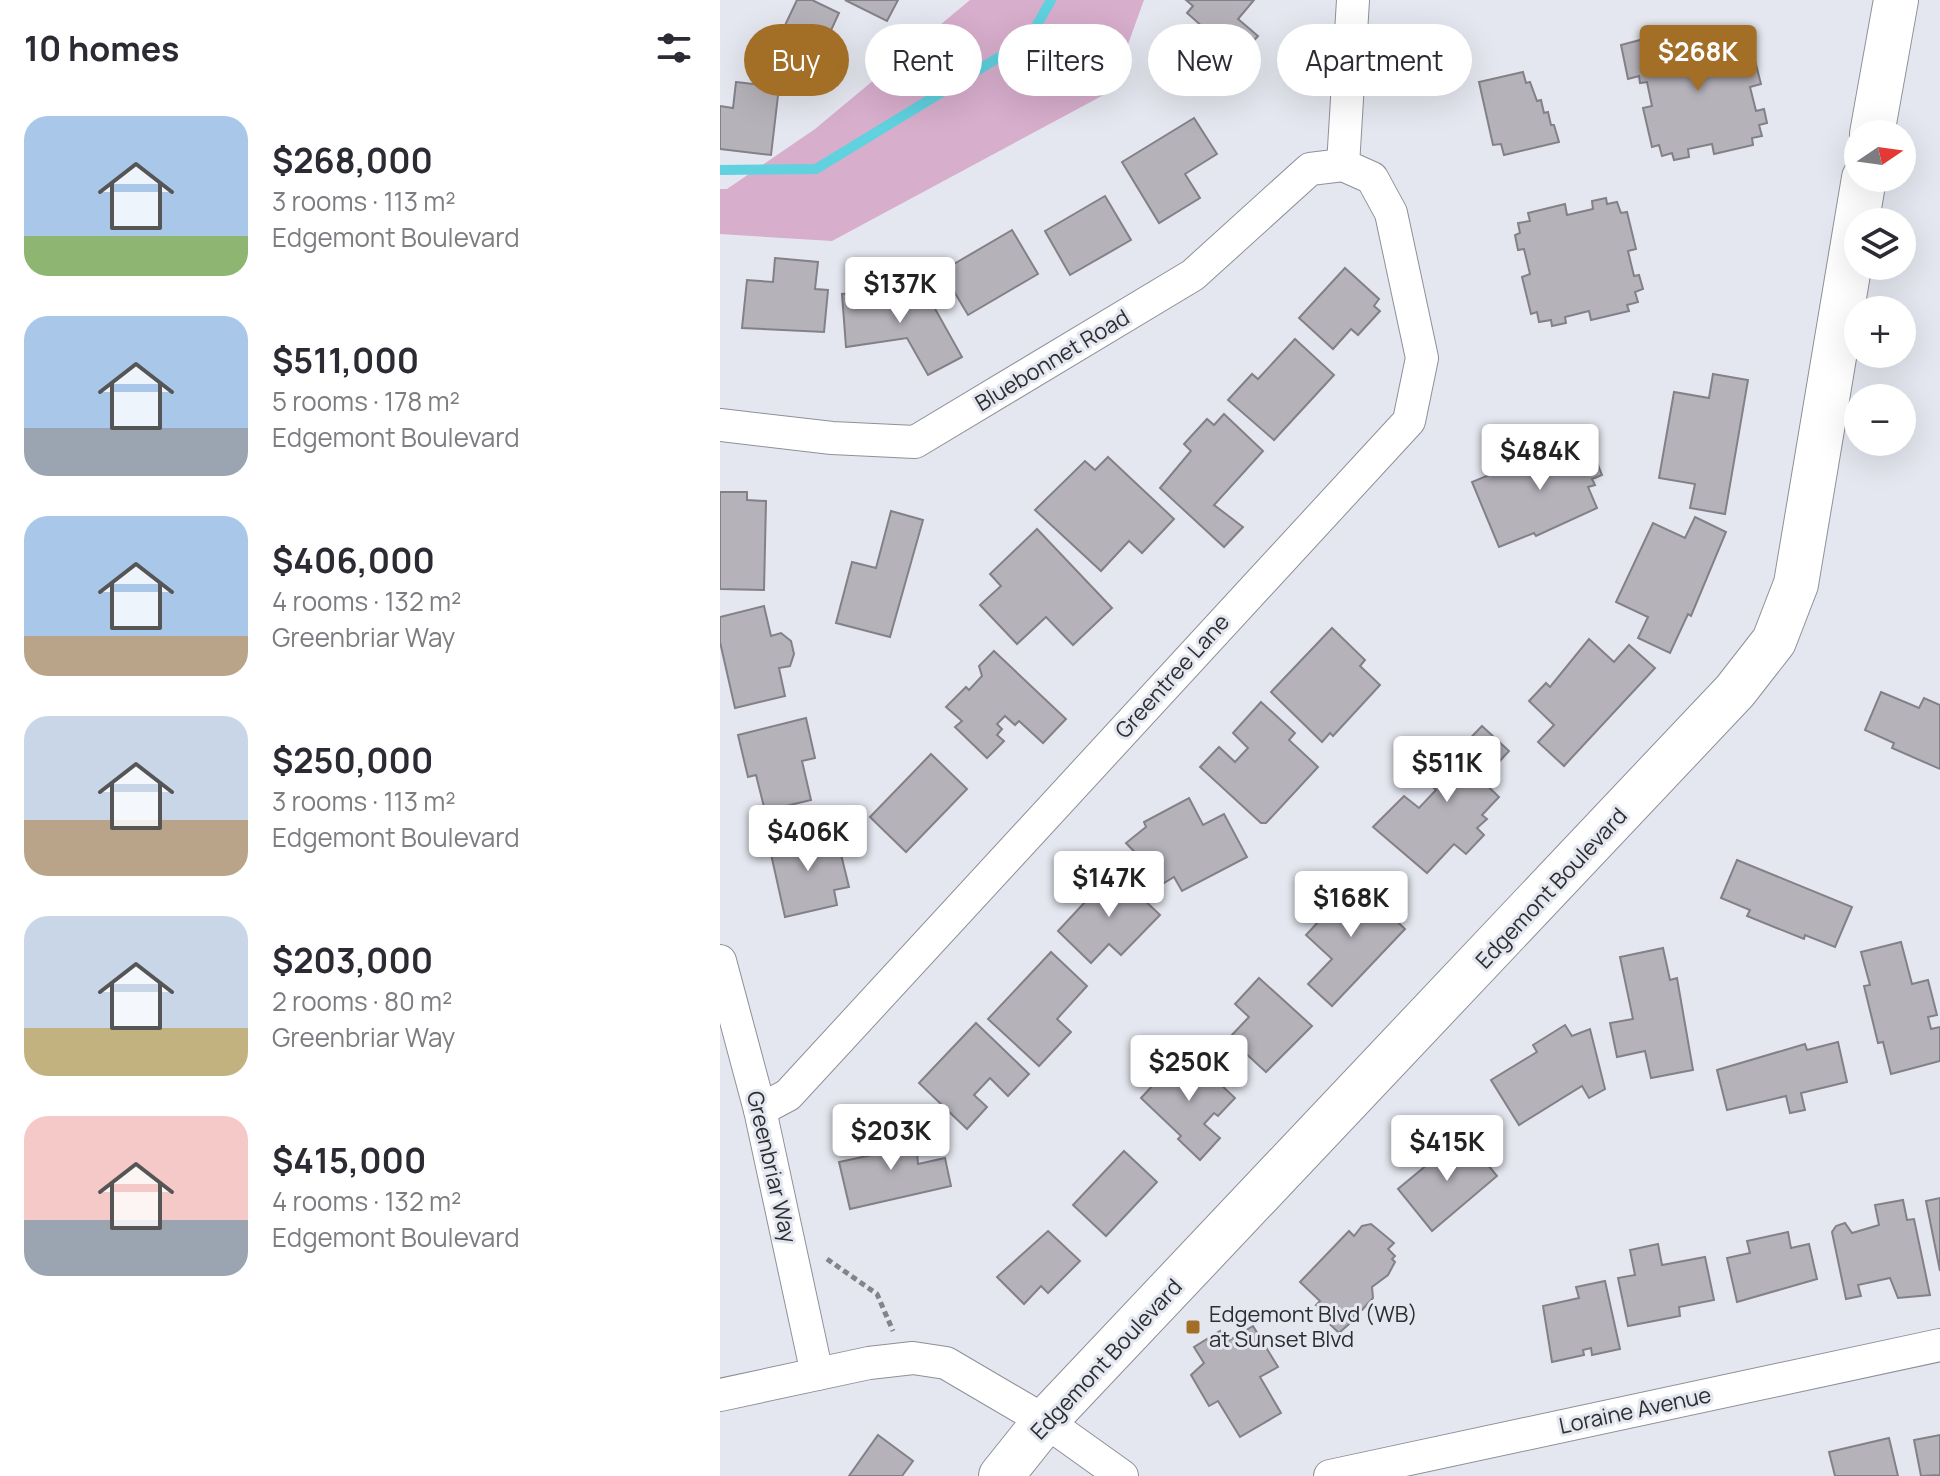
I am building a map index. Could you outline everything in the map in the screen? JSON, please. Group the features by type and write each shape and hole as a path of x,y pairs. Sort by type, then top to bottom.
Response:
{"street":[{"path":"1343,165 1353,0"},
{"path":"1875,120 1896,0"},
{"name":"Greentree Lane","path":"760,1110 788,1095 1409,421 1422,358 1391,213 1372,178 1343,165"},
{"name":"Bluebonnet Road","path":"720,425 832,438 915,442 1193,275 1310,169 1343,165"},
{"name":"Edgemont Boulevard","path":"1001,1476 1045,1421 1735,691 1774,641 1796,584 1862,192"},
{"name":"Greenbriar Way","path":"720,961 760,1110 817,1374"},
{"name":"Loraine Avenue","path":"1330,1476 1940,1345"},
{"path":"720,1395 913,1358 946,1363 1045,1421 1122,1476"}],"path":[{"path":"818,1250 835,1268 877,1294 895,1334"}],"shaded area":[{"path":"970,0 1144,0 1132,33 1132,24 998,24 998,96 1102,96 832,241 720,234 720,189 727,189 815,129 865,87 865,96 982,96 982,24 941,24"}],"building":[{"path":"797,0 812,0 839,13 834,24 786,24"},
{"path":"845,0 898,0 887,21"},
{"path":"1186,0 1254,0 1238,19 1244,24 1199,24 1187,13 1193,6"},
{"path":"1729,32 1730,38 1742,35 1744,46 1751,45 1761,84 1750,87 1756,111 1764,109 1767,123 1759,125 1762,136 1752,138 1753,145 1714,154 1712,144 1688,149 1689,157 1674,160 1672,153 1662,156 1659,145 1652,147 1643,108 1652,106 1647,82 1640,83 1639,76 1628,79 1621,45 1655,36 1657,45 1688,37 1691,48 1717,42 1715,35"},
{"path":"1523,72 1537,101 1541,100 1544,113 1548,112 1559,142 1504,155 1501,144 1493,145 1479,82"},
{"path":"736,82 744,83 744,96 778,96 771,155 720,149 720,106 733,108"},
{"path":"1194,118 1217,154 1185,174 1200,198 1159,223 1122,162"},
{"path":"1105,196 1131,240 1070,275 1045,231"},
{"path":"1606,198 1607,204 1617,202 1621,213 1627,212 1636,249 1628,251 1634,276 1639,275 1643,289 1635,292 1638,302 1627,305 1629,311 1591,320 1589,311 1565,317 1566,323 1552,326 1551,320 1539,322 1537,312 1531,314 1522,277 1530,274 1524,249 1518,250 1515,235 1520,233 1518,223 1530,221 1528,213 1565,204 1567,215 1593,209 1592,201"},
{"path":"1012,230 1038,274 968,315 942,271"},
{"path":"775,258 818,262 815,289 828,290 824,332 742,328 747,280 773,282"},
{"path":"1345,268 1379,299 1374,306 1380,311 1358,335 1351,329 1333,349 1299,318"},
{"path":"924,289 962,357 928,375 907,338 846,347 842,294"},
{"path":"1295,339 1334,375 1274,440 1228,400 1252,374 1258,379"},
{"path":"1713,374 1748,380 1725,514 1690,508 1695,484 1659,478 1674,392 1709,398"},
{"path":"1224,414 1263,451 1214,505 1243,527 1224,547 1160,488 1191,451 1184,444 1207,419 1214,425"},
{"path":"1586,435 1602,475 1592,479 1595,485 1588,487 1597,508 1536,536 1534,533 1499,547 1472,482"},
{"path":"1108,457 1174,519 1142,553 1129,541 1101,571 1035,510 1085,461 1095,470"},
{"path":"720,492 747,492 747,500 766,501 764,590 720,589"},
{"path":"891,511 923,520 890,637 836,623 852,562 876,568"},
{"path":"1695,517 1726,532 1691,616 1688,614 1670,653 1638,638 1648,617 1616,602 1653,523 1685,538"},
{"path":"1037,529 1112,608 1073,645 1046,617 1017,644 980,605 1001,586 990,574"},
{"path":"764,606 771,636 781,633 791,641 794,654 790,666 779,668 785,696 735,708 720,642 720,617"},
{"path":"1332,628 1365,660 1360,666 1380,685 1333,736 1330,733 1322,742 1271,692"},
{"path":"1589,639 1614,662 1629,645 1655,668 1564,766 1538,742 1554,725 1529,701 1546,683 1550,687"},
{"path":"994,651 1066,719 1043,743 1019,721 1015,725 1005,716 997,724 1002,729 997,735 1004,741 987,758 955,727 962,721 946,707 982,676 979,666"},
{"path":"1881,692 1919,708 1924,698 1940,705 1940,769 1892,748 1894,743 1865,730"},
{"path":"1261,702 1295,733 1289,740 1318,767 1266,823 1261,823 1200,767 1219,747 1235,762 1248,748 1233,733"},
{"path":"806,718 815,758 802,761 811,800 765,811 756,775 748,777 738,735"},
{"path":"1482,726 1509,751 1486,776 1482,772 1478,777 1499,797 1482,815 1487,819 1477,828 1484,835 1466,854 1454,844 1427,873 1373,827 1404,796 1419,808 1436,790 1420,774 1444,749 1458,763 1463,758 1456,753"},
{"path":"931,754 967,789 906,852 870,817"},
{"path":"1189,798 1203,825 1224,814 1247,857 1182,891 1174,877 1164,883 1126,843 1146,827 1144,822"},
{"path":"820,833 822,841 837,838 849,887 834,890 837,905 785,917 769,845"},
{"path":"1737,860 1852,907 1835,947 1805,935 1804,939 1747,916 1750,910 1721,898"},
{"path":"1114,871 1160,915 1121,955 1109,944 1091,963 1058,931"},
{"path":"1350,877 1405,929 1332,1006 1308,984 1332,959 1306,935 1335,904 1330,899"},
{"path":"1901,942 1912,984 1928,980 1937,1015 1928,1017 1931,1029 1940,1027 1940,1061 1891,1074 1883,1042 1878,1043 1864,986 1870,985 1861,952"},
{"path":"1663,948 1670,980 1677,978 1693,1070 1651,1078 1645,1051 1617,1057 1610,1023 1633,1019 1620,957"},
{"path":"1051,952 1087,986 1057,1019 1071,1032 1039,1066 988,1019"},
{"path":"1259,978 1312,1026 1266,1072 1229,1038 1249,1017 1235,1004"},
{"path":"976,1023 1029,1074 1008,1096 990,1078 974,1095 987,1107 967,1129 919,1083"},
{"path":"1565,1025 1572,1036 1590,1029 1605,1089 1589,1098 1582,1086 1519,1125 1491,1080 1537,1052 1533,1045"},
{"path":"1838,1042 1847,1082 1801,1093 1805,1110 1790,1113 1786,1096 1727,1110 1717,1070 1805,1044 1807,1050"},
{"path":"1185,1051 1235,1098 1218,1116 1214,1113 1204,1124 1220,1138 1200,1160 1178,1139 1181,1136 1141,1098"},
{"path":"915,1129 918,1164 945,1158 951,1186 850,1209 839,1162 872,1155 868,1139"},
{"path":"1463,1135 1497,1176 1432,1231 1398,1189"},
{"path":"1124,1151 1157,1182 1106,1236 1073,1205"},
{"path":"1940,1198 1940,1271 1926,1201"},
{"path":"1903,1200 1907,1220 1914,1219 1930,1295 1898,1298 1890,1278 1858,1285 1861,1296 1846,1299 1832,1232 1836,1226 1845,1223 1852,1233 1879,1225 1875,1205"},
{"path":"1371,1224 1394,1243 1388,1249 1395,1256 1392,1259 1395,1262 1388,1275 1372,1287 1373,1298 1362,1310 1349,1310 1356,1318 1339,1333 1318,1313 1322,1309 1316,1305 1320,1301 1300,1282 1349,1231 1354,1236 1362,1226"},
{"path":"1048,1231 1080,1261 1048,1293 1041,1286 1024,1304 997,1277"},
{"path":"1788,1232 1791,1248 1809,1244 1817,1279 1737,1302 1727,1258 1750,1253 1747,1241"},
{"path":"1658,1244 1662,1265 1705,1257 1714,1300 1679,1307 1680,1316 1628,1326 1618,1278 1635,1275 1630,1250"},
{"path":"1605,1281 1620,1349 1592,1355 1591,1348 1583,1350 1584,1355 1552,1362 1543,1306 1579,1298 1576,1287"},
{"path":"1253,1326 1278,1367 1260,1377 1281,1413 1240,1437 1218,1401 1209,1406 1191,1375 1204,1363 1194,1347 1220,1331 1226,1342"},
{"path":"878,1435 913,1461 902,1476 849,1476"},
{"path":"1940,1435 1940,1475 1921,1476 1914,1440"},
{"path":"1889,1438 1898,1476 1835,1476 1829,1452"}],"waterway":[{"path":"720,170 816,169 1029,39 1051,0"}],"place":[{"name":"Edgemont Blvd (WB) at Sunset Blvd","path":"1193,1327"}]}
